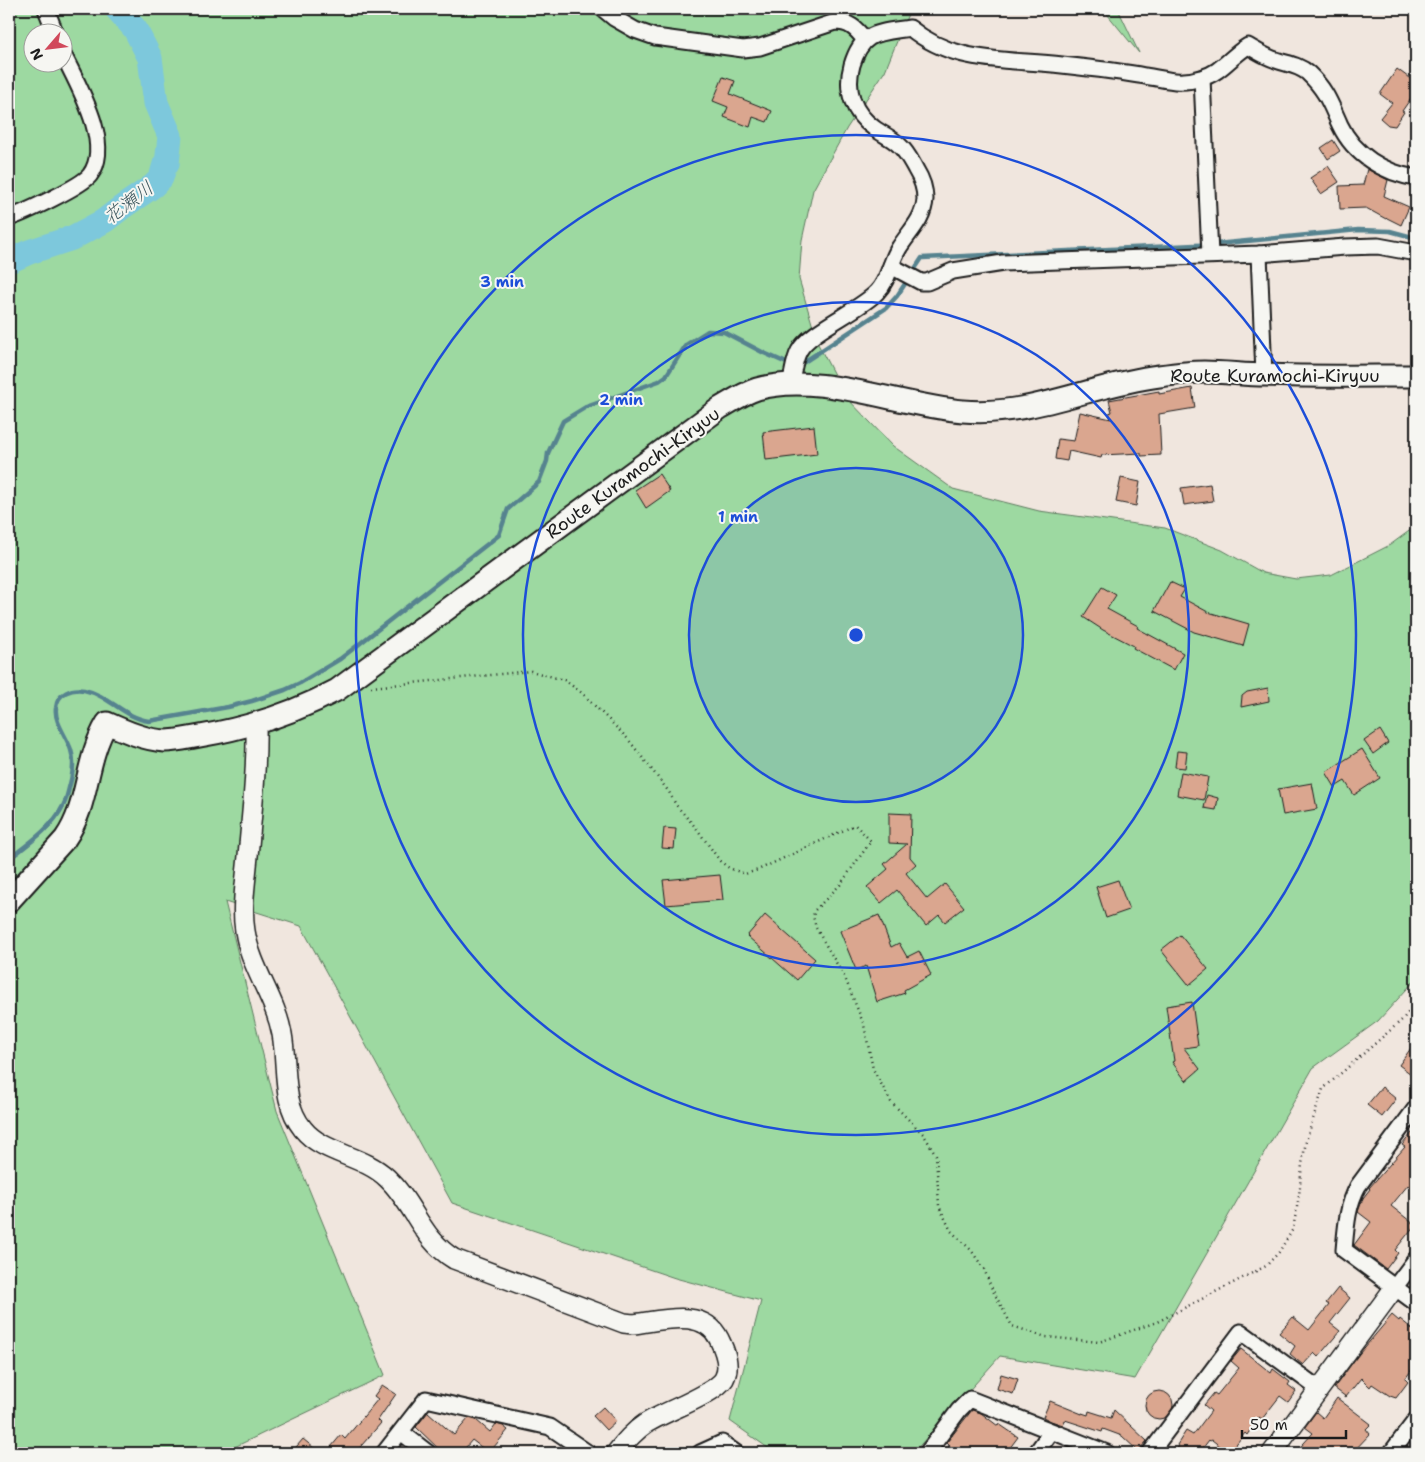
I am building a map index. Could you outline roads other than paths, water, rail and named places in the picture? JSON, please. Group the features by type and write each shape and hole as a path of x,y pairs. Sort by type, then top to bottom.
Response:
{"main road":[{"name":"Route Kuramochi-Kiryuu","path":"9,901 72,829 81,808 93,753 98,738 107,723 136,735 164,741 176,740 224,732 256,723 312,703 338,690 720,408 756,389 791,380 874,394 934,408 965,411 1002,410 1034,406 1132,380 1165,375 1205,372 1264,376 1416,376"}],"street":[{"path":"46,9 51,22"},
{"path":"604,9 614,18 635,30 655,37 744,49 760,47 835,22 843,22 852,26 864,39"},
{"path":"791,380 798,353 808,340 856,309 878,291 895,268 897,250 919,220 922,212 925,196 918,173 903,148 860,116 851,99 849,87 851,68 859,46 864,39 874,35 910,28 926,41 938,47 978,57 1147,76 1170,82 1202,78 1219,70 1248,46 1277,61 1300,68 1306,72 1326,93 1340,126 1358,151 1372,161 1398,174 1416,178"},
{"path":"9,218 76,186 90,176 97,160 98,142 93,120 71,72"},
{"path":"1202,78 1210,247"},
{"path":"895,268 915,280 927,282 953,272 1003,263 1210,247 1259,254 1378,246 1416,253"},
{"path":"1259,254 1264,376"},
{"path":"256,723 256,752 244,905 245,932 251,958 269,994 278,1019 284,1047 288,1100 303,1130 320,1143 381,1172 395,1186 429,1238 454,1259 624,1323 696,1319 709,1325 720,1340 727,1362 723,1380 709,1392 642,1426 630,1436 616,1453"},
{"path":"1416,1108 1352,1195 1349,1205 1344,1250 1416,1303"},
{"path":"1272,1453 1416,1259"},
{"path":"1150,1453 1241,1332 1319,1389"},
{"path":"384,1453 426,1399 550,1427 588,1453"},
{"path":"927,1453 956,1414 970,1399 1107,1453"},
{"path":"1391,1453 1416,1420"},
{"path":"400,1432 428,1453"},
{"path":"1036,1453 1051,1432"},
{"path":"700,1453 722,1443 736,1453"}],"waterway":[{"name":"花瀬川","path":"9,261 29,252 72,238 104,221 153,186 161,178 165,164 167,164 170,136 156,103 150,58 135,29 117,9"},
{"path":"799,363 804,362 886,308 897,296 922,258 1216,244 1358,230 1390,231 1416,238"},
{"path":"9,859 53,821 66,801 72,776 73,759 57,719 57,703 62,695 70,691 84,690 101,697 132,716 149,721 228,707 285,690 340,659 499,535 508,509 539,482 548,453 563,421 586,407 659,381 666,376 686,345 708,331 724,332 791,365"}]}
